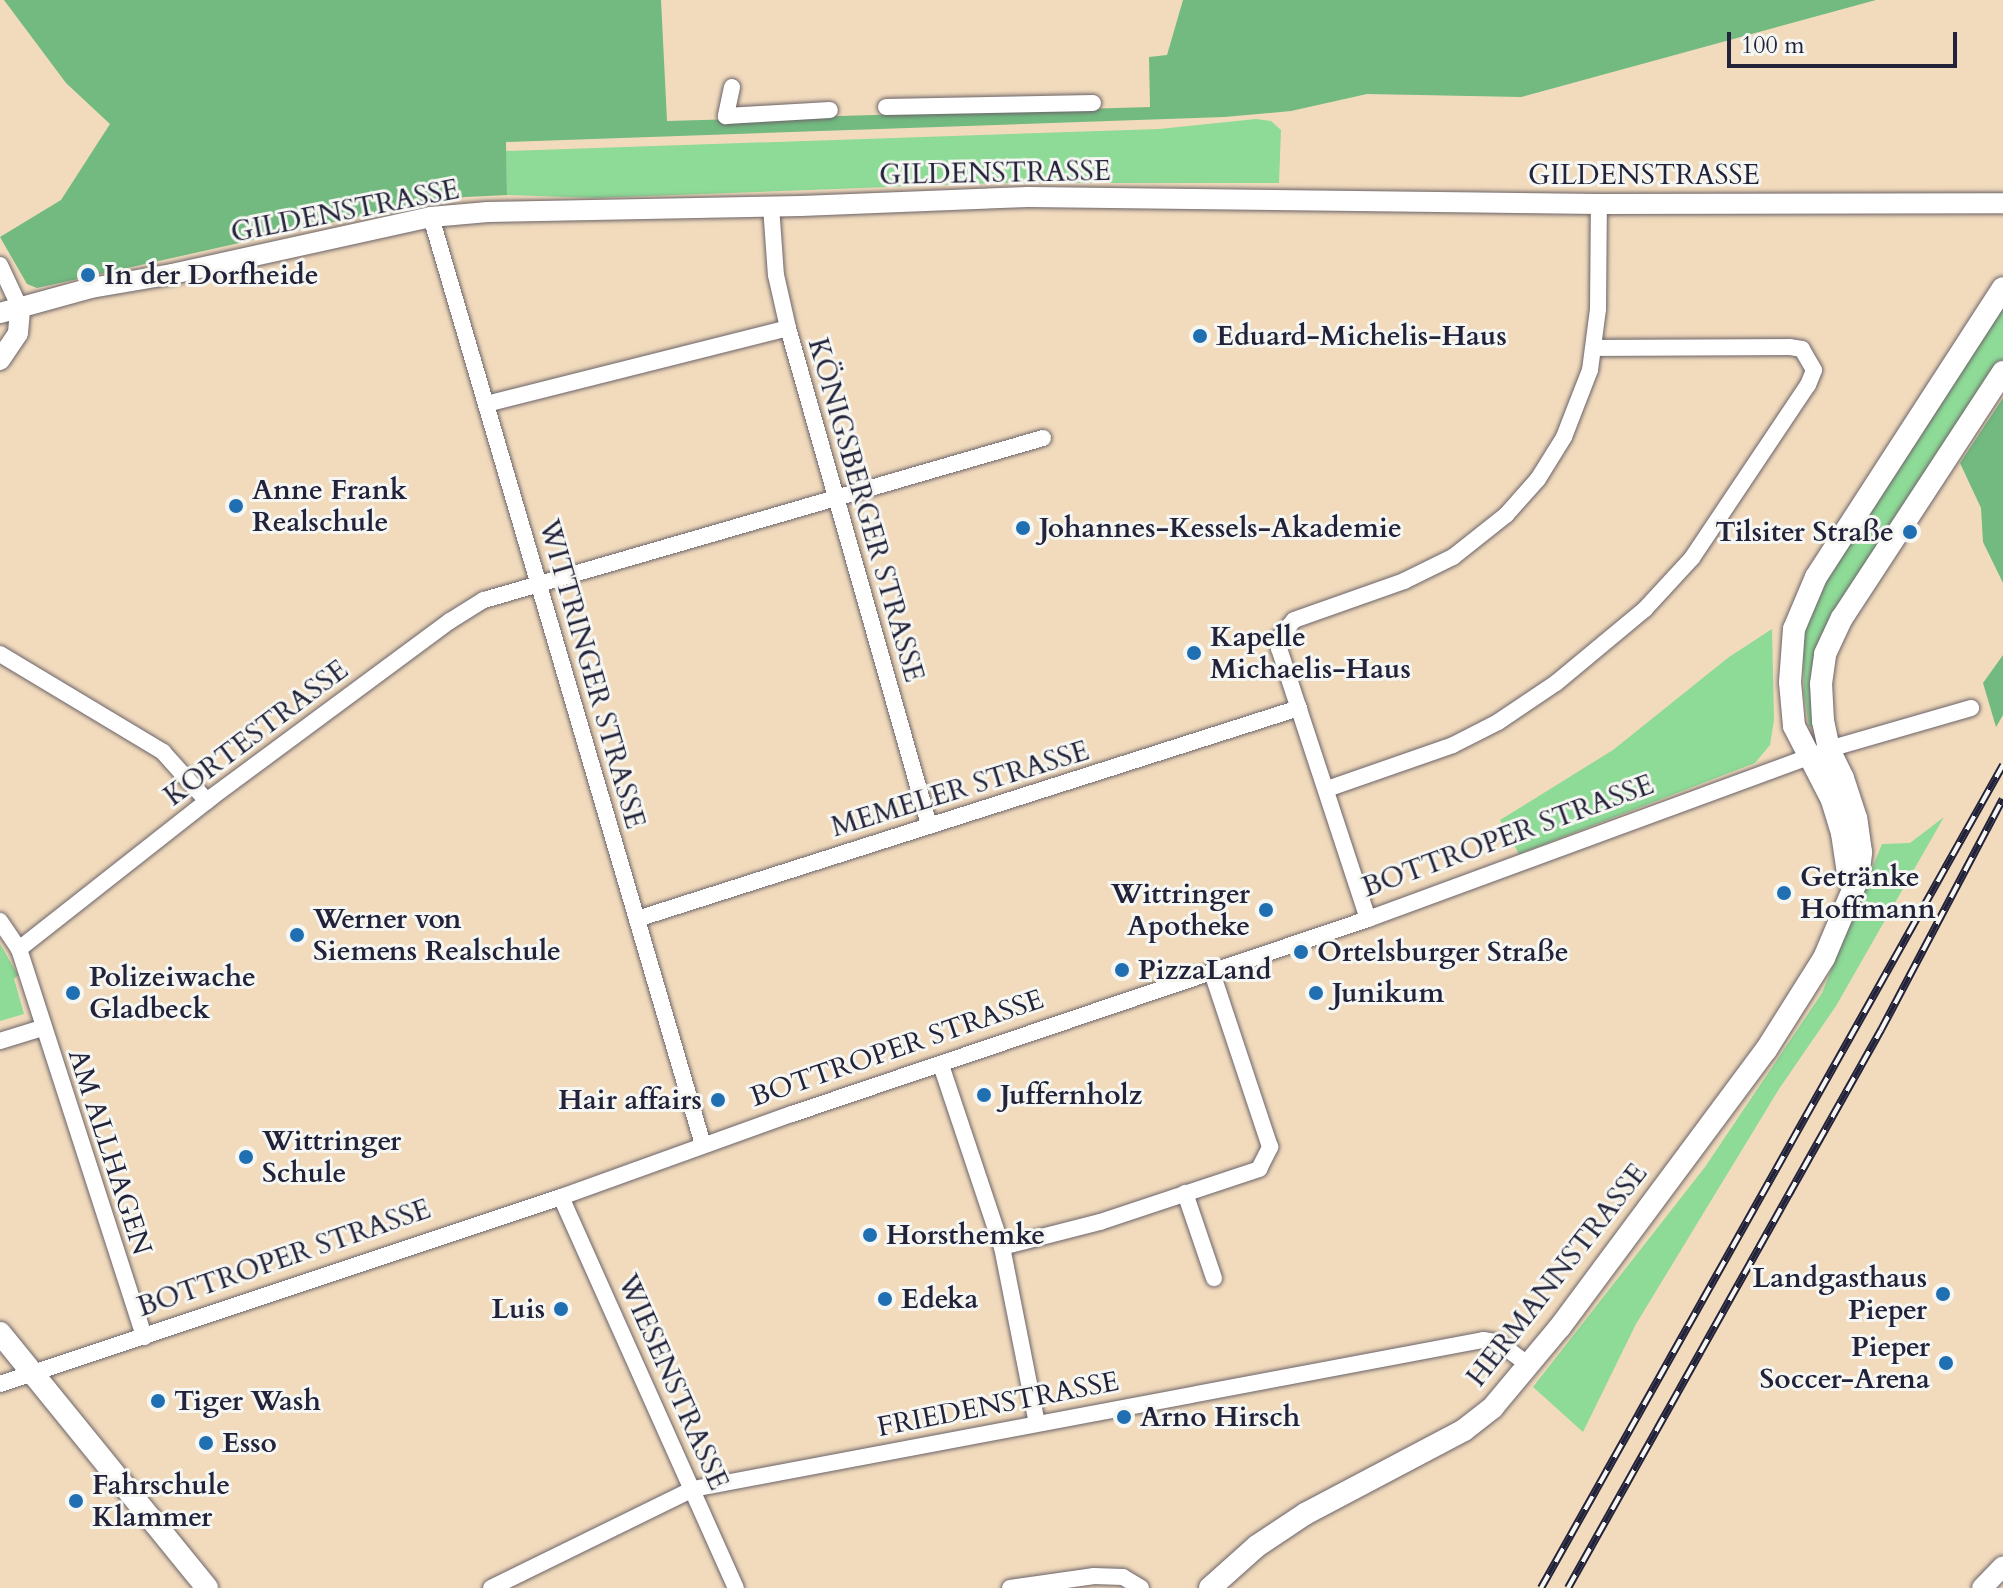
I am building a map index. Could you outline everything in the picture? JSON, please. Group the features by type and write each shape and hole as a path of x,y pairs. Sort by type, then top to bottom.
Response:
{"main road":[{"path":"1819,753 1794,726 1790,682 1794,629 1803,603 1834,547 2003,288"},
{"path":"1819,753 1825,654 1842,618 2003,372"},
{"name":"HERMANNSTRASSE","path":"1210,1588 1257,1546 1305,1514 1464,1430 1493,1407 1715,1123 1824,958 1849,897 1842,833 1824,782 1819,753"},
{"path":"0,1333 207,1588"}],"street":[{"path":"732,87 726,116 830,110"},
{"path":"886,107 1093,103"},
{"name":"GILDENSTRASSE","path":"0,313 91,288 172,274 431,217 488,212 1028,197 1599,204 2003,203"},
{"path":"1368,919 1279,649 1285,627 1294,620 1430,570 1479,538 1506,515 1538,479 1564,437 1584,392 1595,348 1599,204"},
{"name":"KÖNIGSBERGER STRASSE","path":"771,206 776,275 788,328 929,825"},
{"name":"WITTRINGER STRASSE","path":"431,217 703,1145"},
{"path":"0,265 20,308 18,333 3,355"},
{"path":"486,404 788,328"},
{"path":"1327,789 1453,745 1498,722 1556,683 1645,609 1692,558 1808,385 1814,370 1802,349 1789,347 1595,348"},
{"name":"KORTESTRASSE","path":"19,949 207,801 460,614 494,595 1043,438"},
{"path":"0,654 163,752 207,801"},
{"name":"MEMELER STRASSE","path":"637,919 1299,708"},
{"name":"BOTTROPER STRASSE","path":"0,1384 561,1197 703,1145 1368,919 1819,753 1971,708"},
{"name":"AM ALLHAGEN","path":"0,921 19,949 144,1337"},
{"path":"1002,1247 1100,1222 1259,1169 1270,1147 1212,973"},
{"path":"0,1041 42,1028"},
{"path":"941,1065 1002,1247 1037,1423"},
{"path":"1185,1193 1214,1278"},
{"name":"WIESENSTRASSE","path":"561,1197 736,1588"},
{"name":"FRIEDENSTRASSE","path":"491,1588 693,1489 1483,1340 1498,1342 1528,1365"},
{"path":"1982,1588 2003,1566"},
{"path":"1010,1588 1094,1576 1123,1577 1141,1588"}],"green space":[{"path":"4,0 661,0 667,121 1150,107 1149,57 1167,55 1183,0 1876,0 1521,97 1367,94 1291,111 1224,117 506,142 507,195 465,197 406,206 37,288 27,284 0,237 61,200 110,124 66,83"},
{"path":"1256,119 1271,121 1281,130 1279,183 994,183 595,198 507,195 506,151 1159,129"},
{"path":"2003,304 2003,361 1823,639 1816,725 1809,727 1804,694 1803,632 1812,603"},
{"path":"2003,398 2003,583 1983,542 1981,508 1960,463"},
{"path":"1772,629 1774,720 1770,745 1755,763 1519,854 1500,820 1613,750 1729,657"},
{"path":"2003,655 2003,715 1996,727 1983,683"},
{"path":"1944,817 1836,1006 1779,1089 1636,1324 1583,1432 1533,1387 1705,1167 1822,993 1882,844 1910,843"},
{"path":"0,944 18,975 14,979 24,1014 0,1021"}],"railway":[{"path":"1541,1588 2003,765"},
{"path":"1568,1588 1881,1030 2003,799"}],"place":[{"name":"In der Dorfheide","path":"88,275"},
{"name":"Eduard-Michelis-Haus","path":"1200,336"},
{"name":"Anne Frank Realschule","path":"236,506"},
{"name":"Johannes-Kessels-Akademie","path":"1023,528"},
{"name":"Tilsiter Straße","path":"1910,532"},
{"name":"Kapelle Michaelis-Haus","path":"1194,653"},
{"name":"Getränke Hoffmann","path":"1784,893"},
{"name":"Wittringer Apotheke","path":"1266,910"},
{"name":"Werner von Siemens Realschule","path":"297,935"},
{"name":"Ortelsburger Straße","path":"1301,952"},
{"name":"PizzaLand","path":"1122,970"},
{"name":"Polizeiwache Gladbeck","path":"73,993"},
{"name":"Junikum","path":"1316,993"},
{"name":"Juffernholz","path":"984,1095"},
{"name":"Hair affairs","path":"718,1100"},
{"name":"Wittringer Schule","path":"246,1157"},
{"name":"Horsthemke","path":"870,1235"},
{"name":"Landgasthaus Pieper","path":"1943,1294"},
{"name":"Edeka","path":"885,1299"},
{"name":"Luis","path":"561,1309"},
{"name":"Pieper Soccer-Arena","path":"1946,1363"},
{"name":"Tiger Wash","path":"158,1401"},
{"name":"Arno Hirsch","path":"1124,1417"},
{"name":"Esso","path":"206,1443"},
{"name":"Fahrschule Klammer","path":"76,1501"}]}
